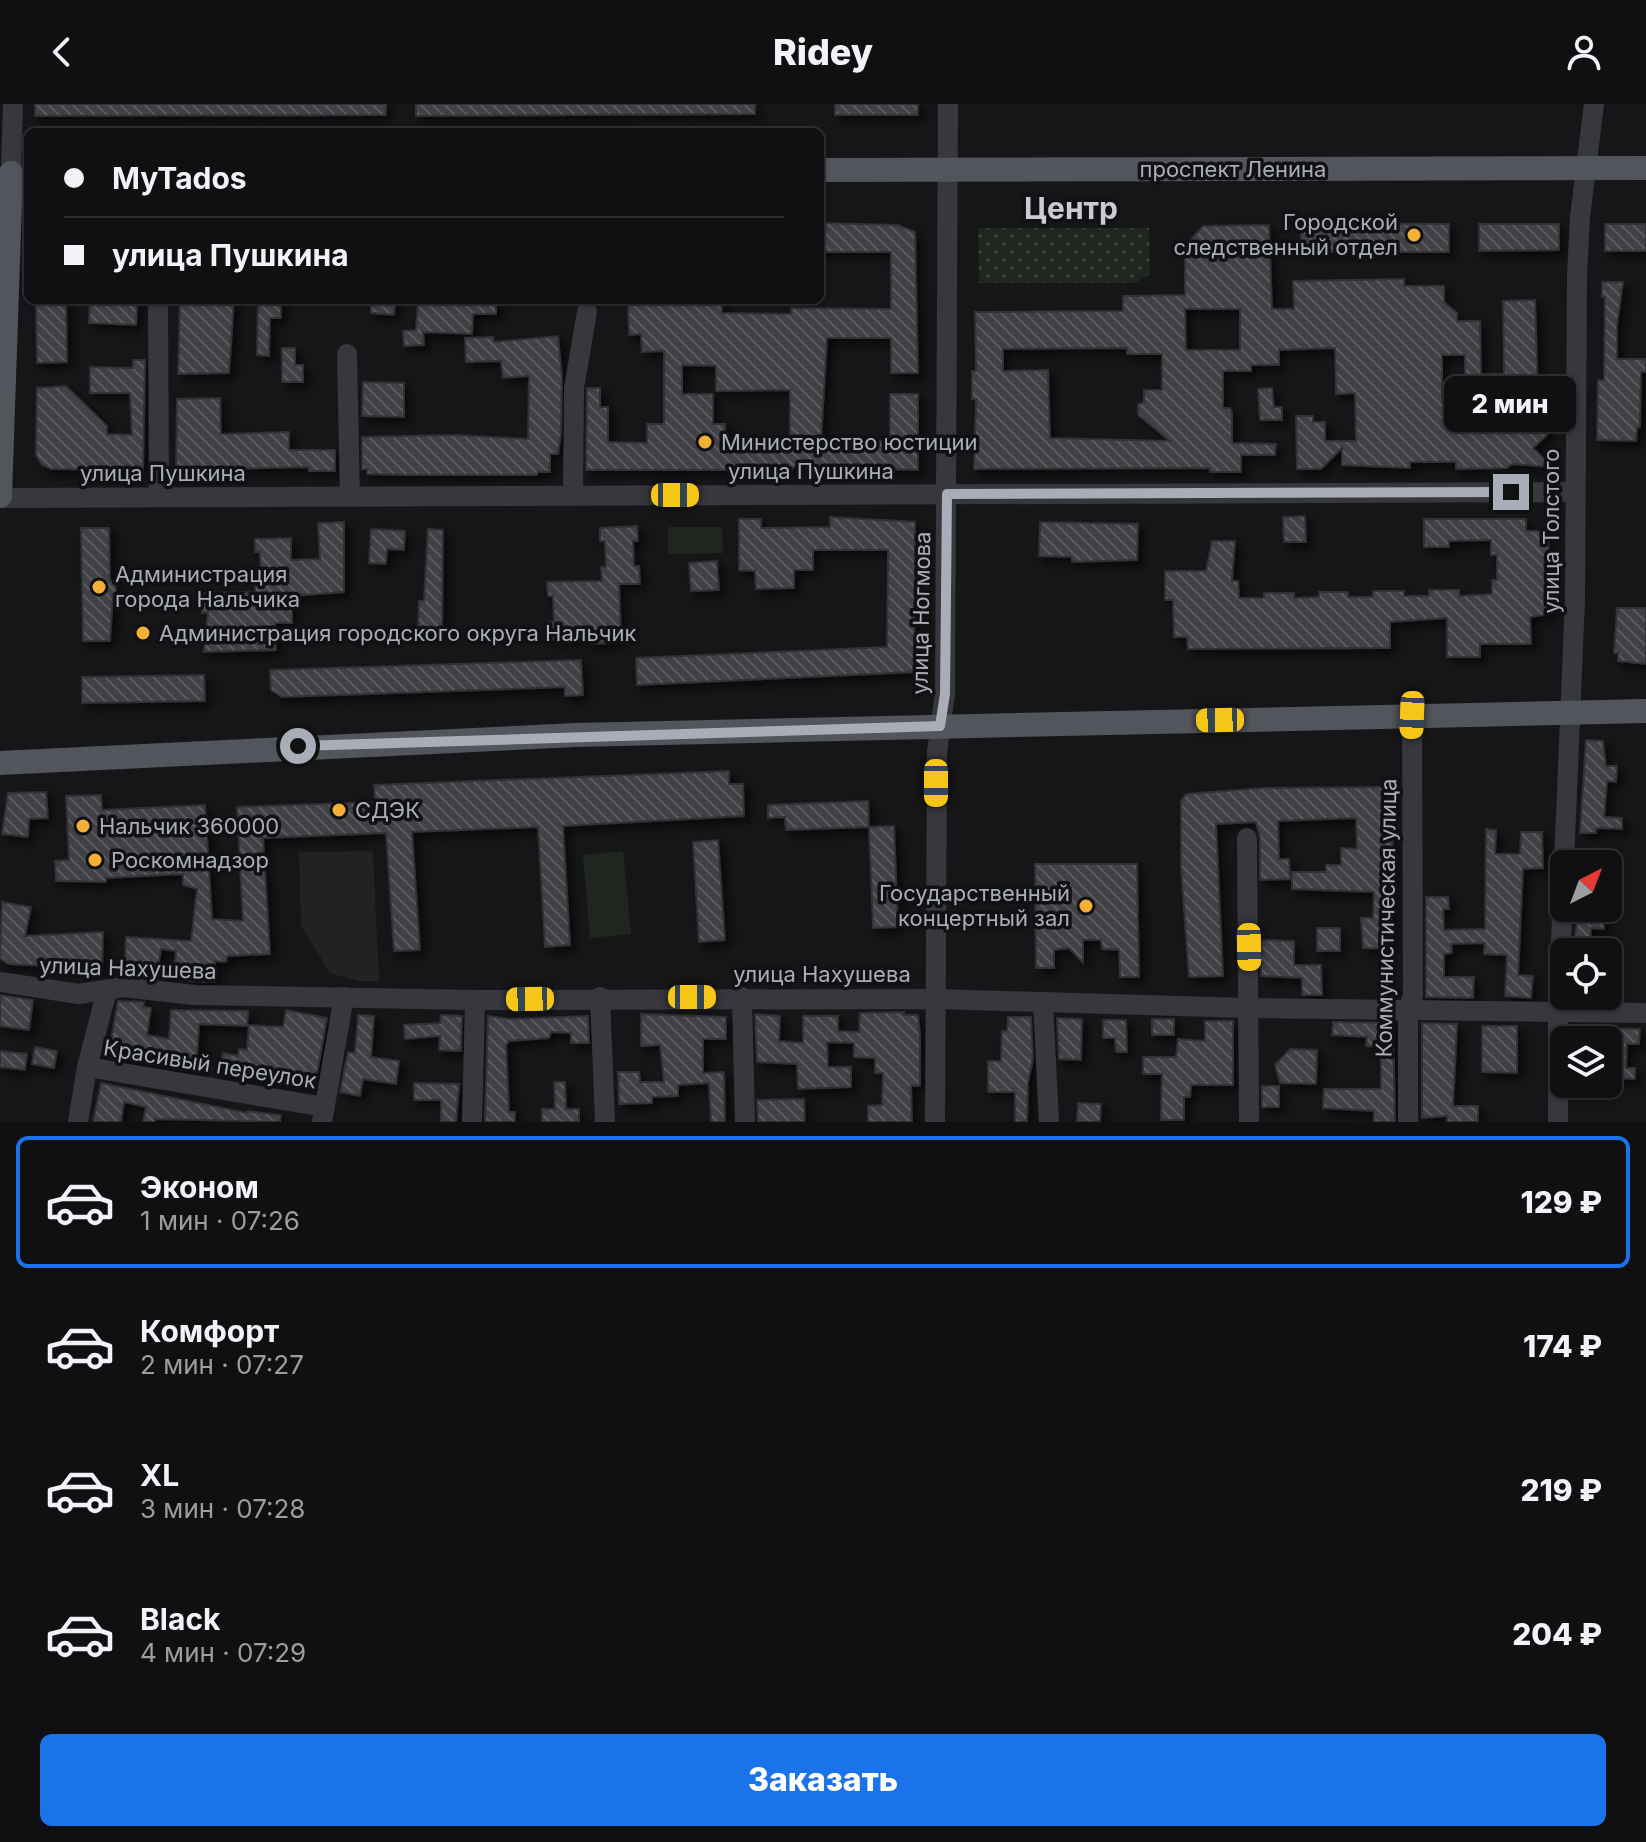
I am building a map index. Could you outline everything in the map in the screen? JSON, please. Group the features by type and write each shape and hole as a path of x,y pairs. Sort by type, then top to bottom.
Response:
{"main road":[{"name":"проспект Ленина","path":"824,170 1646,168"},
{"path":"0,497 13,173"},
{"path":"0,763 480,738 1646,711"}],"street":[{"path":"13,104 13,173"},
{"name":"улица Ногмова","path":"935,1122 937,752 945,694 948,104"},
{"name":"улица Толстого","path":"1565,850 1572,712 1577,276 1594,104"},
{"path":"158,304 159,497"},
{"path":"573,496 574,388 587,312"},
{"path":"347,354 350,497"},
{"name":"улица Пушкина","path":"0,497 1575,492"},
{"name":"Коммунистическая улица","path":"1408,1122 1408,1011 1413,995 1412,715"},
{"path":"1247,838 1249,1122"},
{"path":"1558,1122 1562,922"},
{"name":"улица Нахушева","path":"0,982 79,994 123,987 194,995 475,1000 600,997 935,999 1247,1008 1646,1013"},
{"path":"78,1122 87,1067 107,990"},
{"path":"323,1115 344,997"},
{"path":"600,997 605,1122"},
{"path":"742,997 745,1122"},
{"path":"472,1122 475,1000"},
{"path":"1043,1003 1049,1122"},
{"name":"Красивый переулок","path":"87,1067 323,1115"}],"shaded area":[{"path":"978,228 1149,228 1150,274 1135,283 979,283"},
{"path":"668,527 722,527 723,553 668,554"},
{"path":"373,851 379,981 358,981 330,973 301,925 299,852"},
{"path":"623,851 631,934 590,938 583,855"}],"building":[{"path":"35,104 386,104 386,115 35,116"},
{"path":"416,104 755,104 755,114 416,116"},
{"path":"835,104 918,104 918,115 835,115"},
{"path":"824,223 898,225 915,232 918,373 891,373 891,338 827,338 821,441 890,441 890,394 918,394 918,470 792,467 792,470 586,470 587,388 600,388 600,407 608,407 608,442 647,443 647,424 664,424 664,351 642,352 641,334 629,335 628,304 721,304 722,313 791,314 791,308 891,309 891,252 824,252","holes":["682,365 716,366 716,391 790,390 790,444 725,443 725,424 713,424 713,394 682,394"]},
{"path":"1301,223 1449,224 1449,252 1301,252"},
{"path":"1479,224 1559,224 1559,250 1479,251"},
{"path":"1605,224 1646,224 1646,251 1605,251"},
{"path":"1269,225 1272,309 1294,309 1293,281 1404,279 1404,286 1444,286 1444,302 1457,313 1457,321 1480,321 1481,374 1504,374 1503,301 1535,300 1539,427 1547,427 1547,435 1533,448 1552,467 1512,464 1507,468 1456,469 1456,462 1410,462 1410,468 1342,465 1342,448 1321,469 1297,469 1296,416 1313,416 1313,422 1325,422 1325,441 1356,441 1355,393 1336,394 1335,348 1279,350 1279,365 1251,365 1251,371 1223,371 1223,408 1230,408 1232,413 1232,443 1276,444 1275,455 1241,455 1241,472 1210,472 1210,468 974,469 976,399 972,399 972,371 976,371 975,312 1123,311 1123,296 1185,295 1185,246 1203,226","holes":["1185,309 1240,309 1240,350 1186,350","1127,348 1127,354 1162,354 1162,390 1144,390 1144,403 1138,404 1138,415 1170,441 1050,438 1048,370 1003,371 1003,349","1442,355 1465,355 1465,397 1442,397"]},
{"path":"1602,282 1623,282 1617,325 1617,359 1646,359 1646,372 1641,372 1640,427 1637,427 1636,441 1597,440 1598,380 1604,380 1605,297 1602,297"},
{"path":"36,304 66,304 67,362 37,363"},
{"path":"90,304 137,304 136,325 89,323"},
{"path":"180,304 234,304 229,373 178,374"},
{"path":"258,304 281,304 281,318 270,318 269,356 257,355"},
{"path":"371,304 395,304 394,315 371,313"},
{"path":"418,304 496,304 496,314 473,314 472,334 423,332 424,345 404,346 403,331 416,330"},
{"path":"558,336 562,378 561,434 558,454 550,454 550,472 538,472 537,475 404,475 367,474 367,469 362,469 362,437 456,435 528,439 529,376 503,378 501,361 466,362 465,338 493,337 494,342"},
{"path":"282,348 295,348 295,365 303,365 303,382 282,382"},
{"path":"133,360 145,360 143,470 51,469 42,465 36,455 37,388 66,386 107,426 107,434 132,435 130,393 90,393 90,367 133,368"},
{"path":"363,382 404,383 404,417 362,416"},
{"path":"1272,388 1274,407 1282,407 1282,420 1260,420 1258,389"},
{"path":"220,398 221,434 289,432 289,450 335,450 335,471 309,471 309,467 227,469 227,474 206,474 207,478 176,476 177,399"},
{"path":"1305,516 1306,542 1284,542 1283,517"},
{"path":"830,517 915,522 914,672 637,685 636,658 887,647 888,550 813,550 813,570 794,570 794,588 756,589 755,571 739,570 739,519 761,519 761,528 830,527"},
{"path":"1424,519 1526,519 1526,531 1544,531 1548,535 1551,614 1530,617 1531,644 1480,644 1480,657 1447,657 1447,618 1390,622 1390,648 1188,649 1187,637 1174,637 1173,600 1165,600 1165,571 1206,571 1212,541 1235,541 1232,581 1238,581 1239,598 1264,598 1264,593 1294,593 1294,598 1319,597 1319,592 1348,592 1348,597 1373,597 1373,591 1404,591 1404,596 1429,596 1429,590 1459,590 1459,596 1492,594 1492,580 1497,580 1497,555 1491,555 1491,540 1449,541 1449,547 1424,547"},
{"path":"344,522 344,592 292,596 292,623 275,623 276,650 204,652 208,612 202,613 202,593 255,592 255,578 261,578 260,552 255,552 255,539 291,538 291,560 320,559 318,523"},
{"path":"1040,522 1138,524 1137,560 1072,562 1072,557 1039,556"},
{"path":"637,526 638,541 633,541 634,566 639,566 640,584 619,584 621,638 612,638 612,643 591,644 591,638 549,640 549,622 554,622 553,596 548,596 547,582 602,581 601,567 606,567 605,541 600,541 600,528"},
{"name":"Администрация города Нальчика","path":"81,528 109,528 110,581 115,581 116,594 113,594 110,641 83,641"},
{"path":"371,529 405,531 404,550 387,549 386,564 369,563"},
{"path":"428,529 443,530 442,630 418,628 419,601 424,601"},
{"path":"717,561 719,590 691,591 689,563"},
{"path":"1617,608 1646,608 1646,664 1618,661 1618,653 1614,653"},
{"path":"581,660 583,695 565,696 565,687 282,697 271,690 270,670"},
{"path":"204,675 205,701 82,703 82,677"},
{"path":"1586,740 1603,741 1606,766 1617,766 1616,782 1607,781 1604,817 1622,818 1622,829 1596,828 1596,833 1580,833"},
{"path":"729,771 729,784 743,784 744,816 563,826 570,945 545,947 538,827 412,832 420,950 394,951 386,833 263,838 270,954 227,956 226,962 215,961 215,982 189,981 190,969 174,968 176,951 161,949 158,968 125,966 126,937 191,941 197,889 183,885 183,874 106,878 106,882 56,881 55,861 69,860 66,796 101,795 102,810 205,805 212,919 243,921 237,807 375,802 374,785"},
{"path":"1386,787 1388,831 1392,831 1393,849 1391,949 1363,948 1361,918 1373,918 1374,892 1292,889 1292,872 1326,872 1326,865 1341,865 1341,848 1357,849 1356,818 1278,821 1279,859 1289,859 1290,879 1260,880 1260,838 1256,822 1216,824 1223,976 1189,977 1181,867 1181,801 1186,794 1264,788"},
{"path":"46,792 48,818 29,819 28,837 2,834 8,793"},
{"path":"868,801 869,827 786,830 785,817 768,818 768,805"},
{"path":"894,826 898,927 873,928 869,827"},
{"path":"1486,829 1496,830 1495,854 1520,854 1521,832 1542,832 1543,868 1523,869 1518,975 1533,976 1531,998 1505,996 1507,955 1484,954 1485,943 1451,944 1452,953 1444,954 1444,977 1474,977 1473,998 1426,997 1426,897 1448,897 1449,909 1443,909 1444,930 1485,929"},
{"path":"718,840 725,940 699,942 693,842"},
{"name":"Государственный концертный зал","path":"1035,864 1137,864 1139,977 1120,977 1119,950 1102,949 1101,940 1083,940 1083,963 1069,948 1054,950 1054,968 1036,968"},
{"path":"2,902 31,907 25,936 103,932 102,969 8,964 0,958"},
{"path":"1577,922 1604,922 1604,929 1591,928 1591,938 1575,938"},
{"path":"1317,928 1340,928 1340,951 1317,951"},
{"path":"1261,940 1294,941 1294,965 1321,965 1322,995 1302,995 1302,978 1261,976"},
{"path":"0,995 33,1000 29,1030 0,1026"},
{"path":"118,1001 144,1002 143,1007 151,1008 147,1035 169,1039 171,1010 248,1011 247,1026 199,1024 196,1070 108,1057"},
{"path":"286,1010 327,1018 315,1085 220,1074 223,1053 238,1056 239,1049 247,1050 249,1025 283,1027"},
{"path":"904,1012 904,1015 918,1015 920,1036 920,1086 911,1086 912,1122 868,1122 868,1106 882,1105 883,1073 875,1073 875,1058 854,1057 854,1043 827,1042 828,1067 851,1067 851,1087 798,1089 797,1064 757,1062 755,1014 780,1016 779,1041 803,1043 803,1016 838,1016 838,1031 859,1032 860,1013"},
{"path":"641,1014 726,1017 726,1039 703,1039 703,1073 724,1072 725,1122 711,1122 709,1083 678,1085 678,1096 652,1097 652,1103 619,1104 618,1072 639,1072 640,1082 664,1082 660,1045 641,1046"},
{"path":"358,1015 374,1016 371,1057 399,1061 396,1084 363,1079 360,1096 340,1092 348,1052 355,1053"},
{"path":"441,1015 462,1016 461,1051 439,1050 440,1036 405,1039 404,1025 440,1023"},
{"path":"488,1016 510,1019 588,1016 589,1043 571,1043 571,1033 551,1032 549,1038 509,1041 506,1045 509,1112 515,1112 515,1122 485,1122"},
{"path":"1008,1017 1031,1017 1033,1059 1028,1082 1027,1122 1015,1122 1015,1092 988,1092 988,1061 1001,1061 1002,1031 1007,1031"},
{"path":"1057,1018 1082,1019 1081,1060 1059,1059"},
{"path":"1152,1019 1174,1019 1174,1035 1152,1035"},
{"path":"1103,1020 1126,1020 1127,1052 1116,1052 1115,1038 1103,1038"},
{"path":"1205,1021 1233,1021 1233,1085 1191,1085 1190,1097 1184,1097 1184,1120 1161,1120 1162,1074 1143,1074 1143,1057 1176,1057 1178,1039 1205,1041"},
{"path":"1333,1022 1393,1023 1395,1122 1374,1122 1374,1111 1323,1108 1324,1089 1381,1089 1381,1047 1366,1046 1367,1037 1332,1035"},
{"path":"1422,1023 1457,1024 1453,1106 1478,1106 1478,1122 1447,1122 1447,1116 1422,1118"},
{"path":"1482,1026 1517,1026 1517,1073 1482,1072"},
{"path":"1622,1029 1640,1029 1639,1044 1627,1044 1626,1068 1635,1068 1635,1079 1622,1079"},
{"path":"35,1047 57,1051 54,1068 32,1064"},
{"path":"1290,1049 1317,1050 1316,1084 1280,1083 1275,1065"},
{"path":"0,1051 27,1054 25,1070 0,1067"},
{"path":"554,1082 565,1082 566,1109 579,1109 579,1122 542,1122 542,1109 555,1109"},
{"path":"101,1083 247,1113 281,1115 280,1122 155,1119 155,1122 143,1122 146,1107 124,1102 121,1122 93,1122"},
{"path":"414,1083 459,1084 456,1122 441,1122 441,1100 414,1100"},
{"path":"1262,1086 1279,1086 1279,1107 1262,1107"},
{"path":"804,1099 805,1122 758,1122 757,1100"},
{"path":"1078,1103 1101,1104 1100,1122 1077,1122"}],"place":[{"name":"Городской следственный отдел","path":"1414,235"},
{"name":"Министерство юстиции","path":"705,442"},
{"name":"Администрация города Нальчика","path":"99,587"},
{"name":"Администрация городского округа Нальчик","path":"143,633"},
{"name":"СДЭК","path":"339,810"},
{"name":"Нальчик 360000","path":"83,826"},
{"name":"Роскомнадзор","path":"95,860"},
{"name":"Государственный концертный зал","path":"1086,906"}],"district":[{"name":"Центр","path":"1071,209"}],"route":[{"path":"298,746 940,726 945,694 947,494 1511,492"}]}
